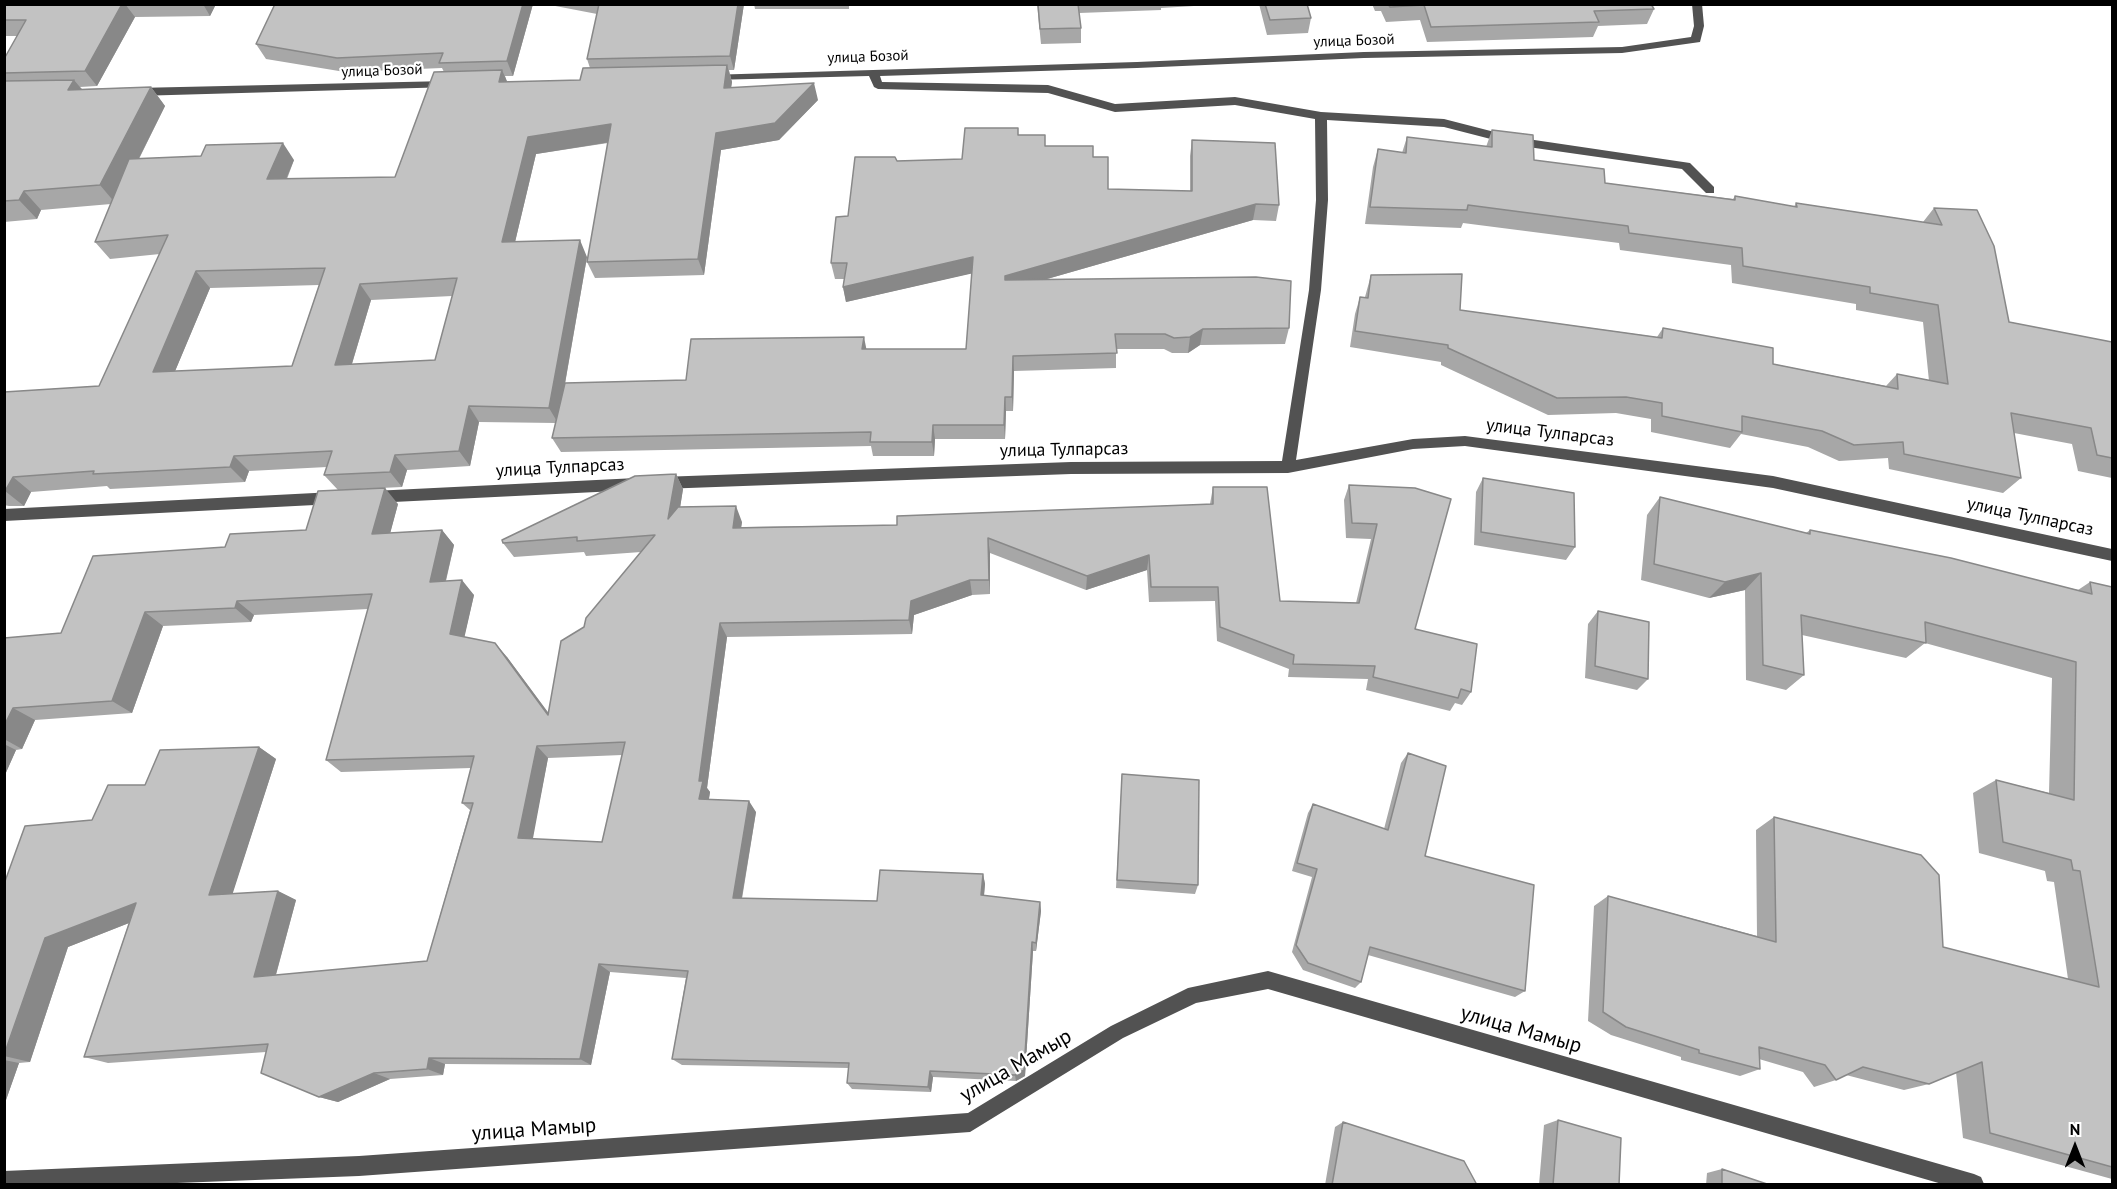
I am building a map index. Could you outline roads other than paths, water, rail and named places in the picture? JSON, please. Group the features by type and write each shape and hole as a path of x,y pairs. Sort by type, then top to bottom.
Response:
{"street":[{"name":"улица Бозой","path":"694,77 1137,65 1364,55 1622,50 1696,40 1699,26 1697,4"},
{"path":"873,72 878,85 1048,89 1115,108 1235,101 1321,116 1444,123 1514,141 1686,166 1710,190"},
{"name":"улица Бозой","path":"123,93 456,84"},
{"path":"1288,467 1315,290 1322,200 1321,116"},
{"name":"улица Тулпарсаз","path":"4,515 706,480 1048,469 1288,467 1413,444 1465,441 1773,482 2112,555"},
{"name":"улица Мамыр","path":"4,1181 359,1166 970,1122 1118,1032 1194,994 1268,980 1974,1185"}]}
